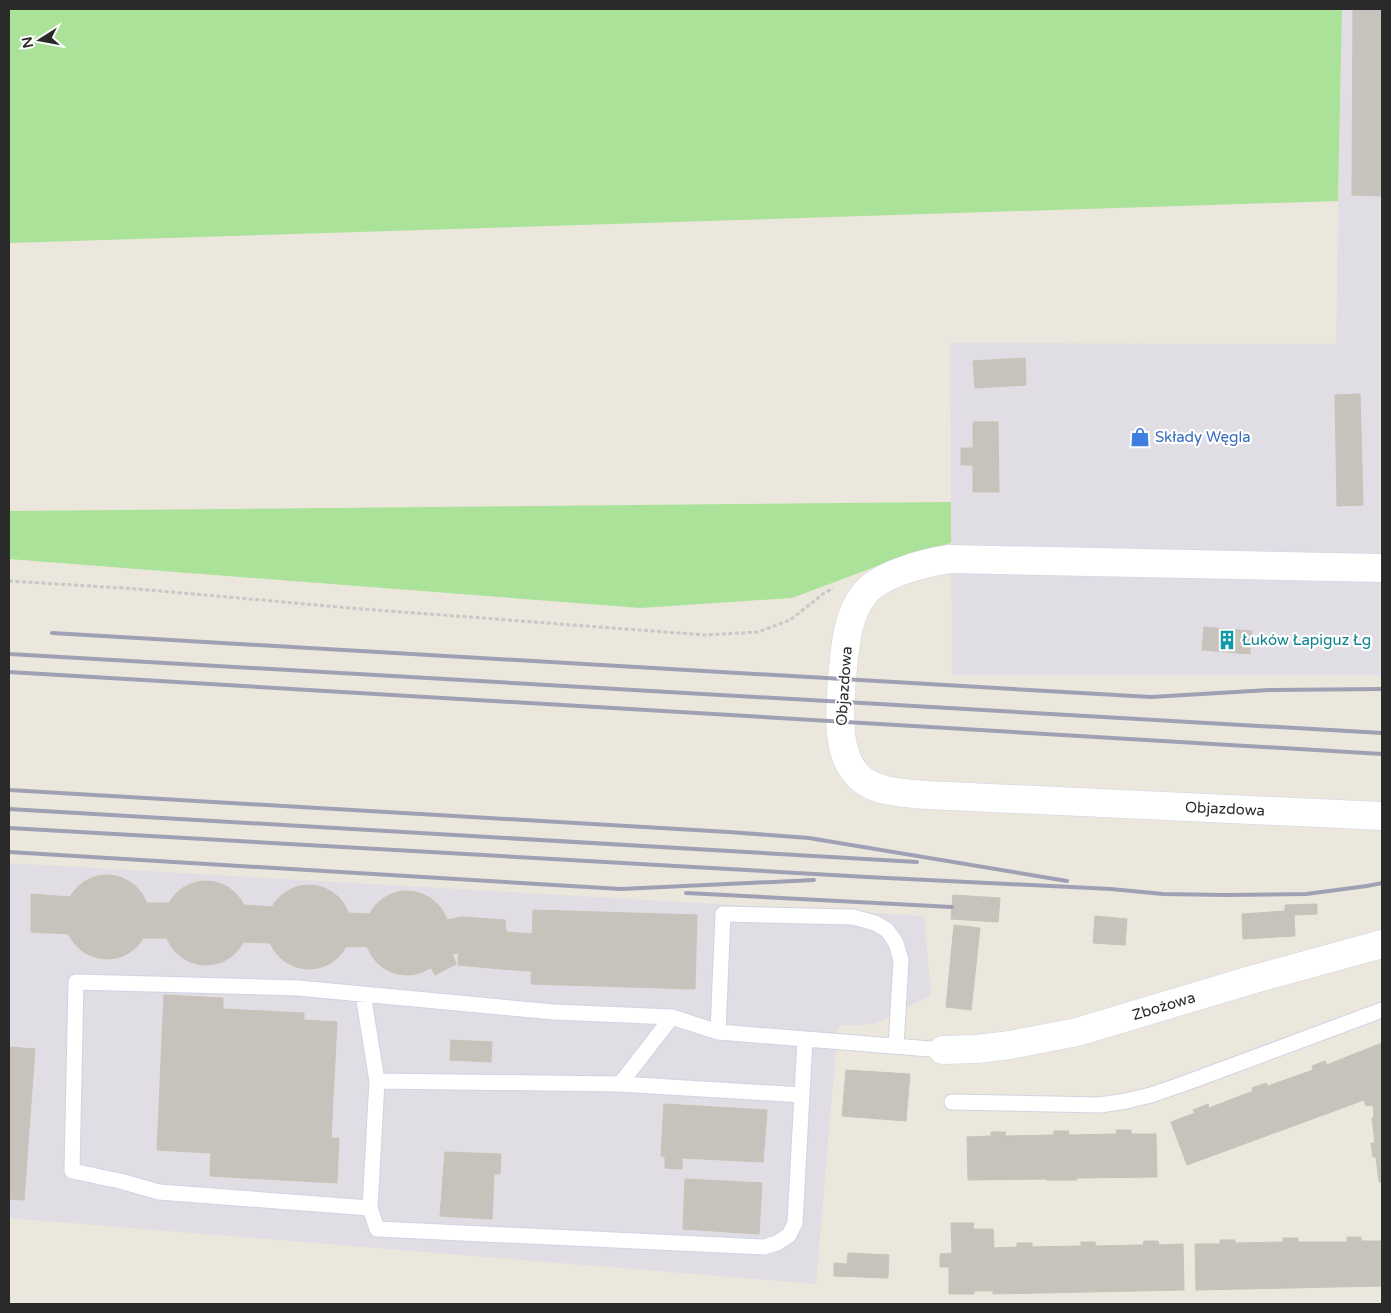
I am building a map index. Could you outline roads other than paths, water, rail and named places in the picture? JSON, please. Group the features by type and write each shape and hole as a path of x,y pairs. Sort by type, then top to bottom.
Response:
{"street":[{"name":"Objazdowa","path":"1382,568 950,559 933,561 895,574 877,583 868,590 860,601 848,630 839,722 846,757 854,771 864,781 893,792 1382,816"},
{"name":"Zbożowa","path":"943,1050 977,1049 1010,1045 1077,1032 1251,980 1382,944"}],"lane":[{"path":"718,1032 723,914 853,917 875,922 887,930 896,943 901,960 896,1046"},
{"path":"370,1208 159,1192 120,1181 72,1171 76,982 298,988 554,1012 672,1017 718,1032 943,1050"},
{"path":"363,994 377,1081 370,1208 377,1229 764,1247 777,1243 789,1235 795,1223 804,1039"},
{"path":"952,1102 1100,1104 1126,1101 1183,1084 1382,1010"},
{"path":"620,1084 672,1017"},
{"path":"377,1081 620,1084 802,1095"}],"railway":[{"path":"52,633 1151,697 1269,690 1382,689"},
{"path":"9,654 1382,733"},
{"path":"9,672 1382,754"},
{"path":"9,790 809,838 1067,881"},
{"path":"9,809 917,862"},
{"path":"9,828 867,877 1111,889 1163,894 1306,894 1382,883"},
{"path":"9,852 621,889 814,880"},
{"path":"686,893 952,907"}],"place":[{"name":"Składy Węgla","path":"1140,437"},
{"name":"Łuków Łapiguz Łg","path":"1227,640"}]}
